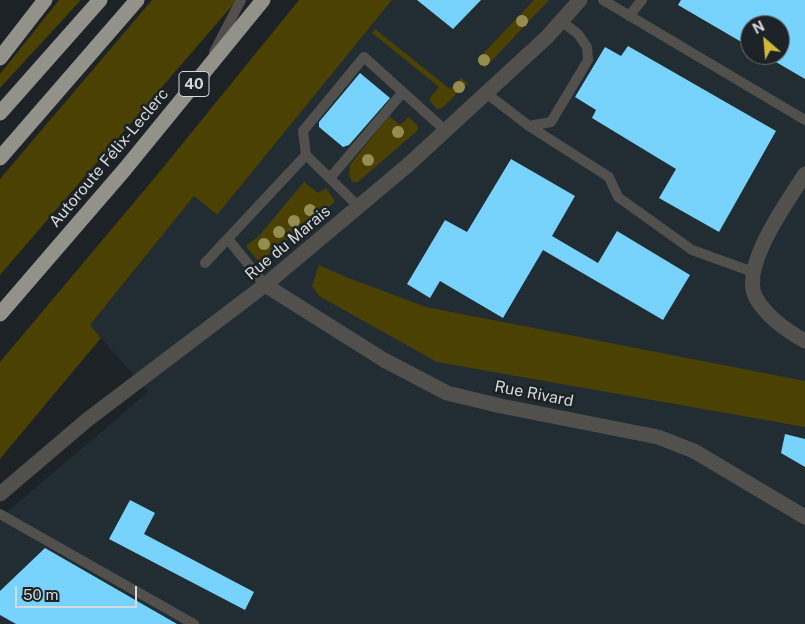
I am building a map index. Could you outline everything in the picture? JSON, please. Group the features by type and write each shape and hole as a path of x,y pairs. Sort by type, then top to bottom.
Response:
{"highway":[{"path":"0,58 45,0"},
{"path":"0,113 100,0"},
{"path":"0,158 137,0"},
{"name":"Autoroute Félix-Leclerc","path":"0,314 125,169 263,0"}],"street":[{"name":"Rue du Marais","path":"0,494 86,420 265,285 359,207 446,131 547,37 580,0"},
{"path":"805,174 761,246 753,272 756,297 771,316 805,341"},
{"name":"Rue Rivard","path":"265,285 384,360 447,393 501,406 658,437 694,451 805,517"}],"lane":[{"path":"202,75 241,0"},
{"path":"603,0 805,120"},
{"path":"630,16 642,0"},
{"path":"529,126 551,122 588,60 587,47 578,34 561,21"},
{"path":"359,207 306,155 303,131 364,57 446,131"},
{"path":"330,178 403,92"},
{"path":"486,93 529,126 609,177 618,197 692,250 753,272"},
{"path":"205,263 306,155"},
{"path":"228,239 265,285"},
{"path":"0,514 194,624"}],"shaded area":[{"path":"59,0 81,0 0,88 0,74"},
{"path":"152,0 237,0 0,275 0,179"},
{"path":"299,0 392,0 217,215 194,196 90,325 101,338 0,459 0,362 157,175"},
{"path":"392,0 805,0 805,624 0,624 0,518 148,392 90,325 194,196 216,215"},
{"path":"534,0 549,0 485,68 479,61 479,58"},
{"path":"375,29 450,89 461,78 468,83 442,108 437,109 430,101 430,98 439,87 372,33"},
{"path":"389,116 400,125 409,117 418,126 417,131 358,182 352,182 349,175 350,165"},
{"path":"304,182 318,193 326,188 334,199 334,203 263,259 257,260 246,246 258,237"},
{"path":"319,265 426,307 805,381 805,427 437,362 319,296 312,286"}],"building":[{"path":"417,0 481,0 453,29"},
{"path":"681,0 805,0 805,79 781,65 790,65 790,15 740,15 740,41 678,5"},
{"path":"628,46 776,131 719,232 659,198 676,169 592,118 596,110 575,97 605,47 621,56"},
{"path":"360,73 390,98 349,145 343,147 319,127 319,122"},
{"path":"511,159 575,196 552,236 598,263 617,231 690,275 663,320 543,250 503,318 440,281 430,298 407,284 445,220 467,232"},
{"path":"785,434 805,439 805,467 781,453"},
{"path":"130,500 155,513 144,534 254,592 245,610 109,539"},
{"path":"45,548 177,624 16,624 0,615 0,591"}]}
